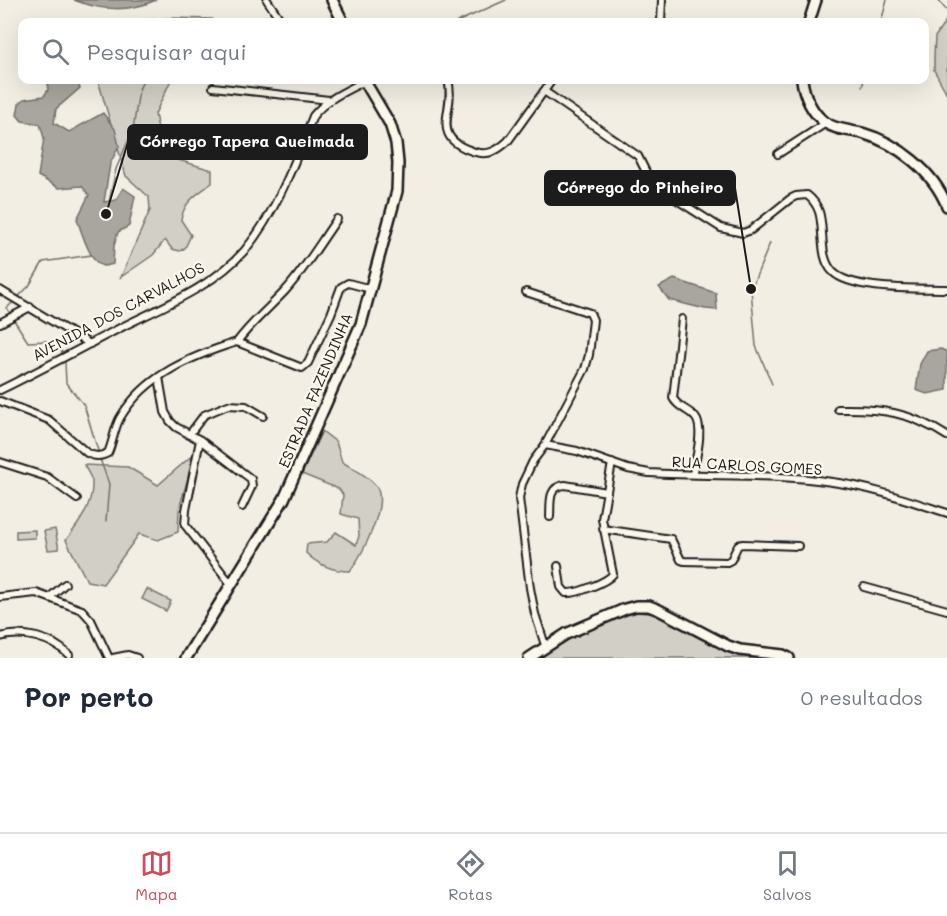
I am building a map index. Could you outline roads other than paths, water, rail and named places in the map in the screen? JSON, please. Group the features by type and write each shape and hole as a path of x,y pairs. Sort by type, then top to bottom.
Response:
{"street":[{"path":"267,0 279,18"},
{"path":"332,0 341,18"},
{"path":"662,0 662,18"},
{"path":"810,18 816,0"},
{"name":"AVENIDA DOS CARVALHOS","path":"0,390 207,282 226,268 244,250 276,203 313,116 330,100 357,84"},
{"name":"ESTRADA FAZENDINHA","path":"186,658 284,499 361,324 397,191 399,163 390,124 366,84"},
{"path":"448,84 450,94 445,119 448,136 454,142 479,153 490,153 508,141 549,84"},
{"path":"803,84 807,98 826,123 881,141 902,154 934,182 947,206"},
{"path":"213,87 330,100"},
{"path":"544,91 638,156 652,184 721,228 743,233 751,230 790,199 807,195 813,199 819,210 826,261 838,276 862,285 947,289"},
{"path":"778,154 826,123"},
{"path":"0,401 49,420 87,453 101,457 108,453 119,421 138,396 170,369 237,342 247,328 261,317 302,272 337,219"},
{"path":"237,342 302,368 308,363 331,314 340,287 348,284 371,289"},
{"path":"0,290 90,344"},
{"path":"526,292 590,313 593,320 585,369 545,445 533,461 522,483 519,498 530,588 545,645"},
{"path":"0,323 30,307"},
{"path":"682,319 673,392 676,404 696,418 699,424 693,474"},
{"path":"159,377 165,412 176,427 200,440 251,479 252,486 242,507"},
{"path":"189,435 204,415 228,405 246,406 263,416"},
{"path":"838,409 871,408 901,413 926,422 947,436"},
{"path":"200,440 185,525 231,584"},
{"name":"RUA CARLOS GOMES","path":"545,445 577,451 628,469 649,472 835,482 881,492 947,513"},
{"path":"0,462 47,477 77,499"},
{"path":"558,566 561,587 566,593 575,593 609,579 613,574 602,519 612,463"},
{"path":"550,517 551,496 558,486 607,492"},
{"path":"603,528 671,539 684,561 728,562 738,545 743,543 798,546"},
{"path":"50,597 65,584"},
{"path":"864,587 947,610"},
{"path":"0,597 36,593 82,610 88,615 111,658 128,655 136,658"},
{"path":"529,658 545,645 590,622 625,609 642,606 659,610 728,646 789,658"},
{"path":"0,637 10,634 24,635 51,641 69,655"}],"waterway":[{"path":"466,18 506,0"},
{"path":"882,18 887,0"},
{"path":"938,0 947,11"},
{"path":"109,202 116,169 133,130 141,84"},
{"path":"770,243 751,289 756,346 772,384"},
{"path":"19,296 29,286 43,262 91,255"},
{"path":"10,313 7,308 13,302"},
{"path":"14,320 28,342 47,341 51,348 60,348 62,353"},
{"path":"65,362 66,383 84,405 99,454"},
{"path":"100,459 109,484 106,521"}],"place":[{"name":"Córrego Tapera Queimada","path":"106,214"},
{"name":"Córrego do Pinheiro","path":"751,289"}]}
